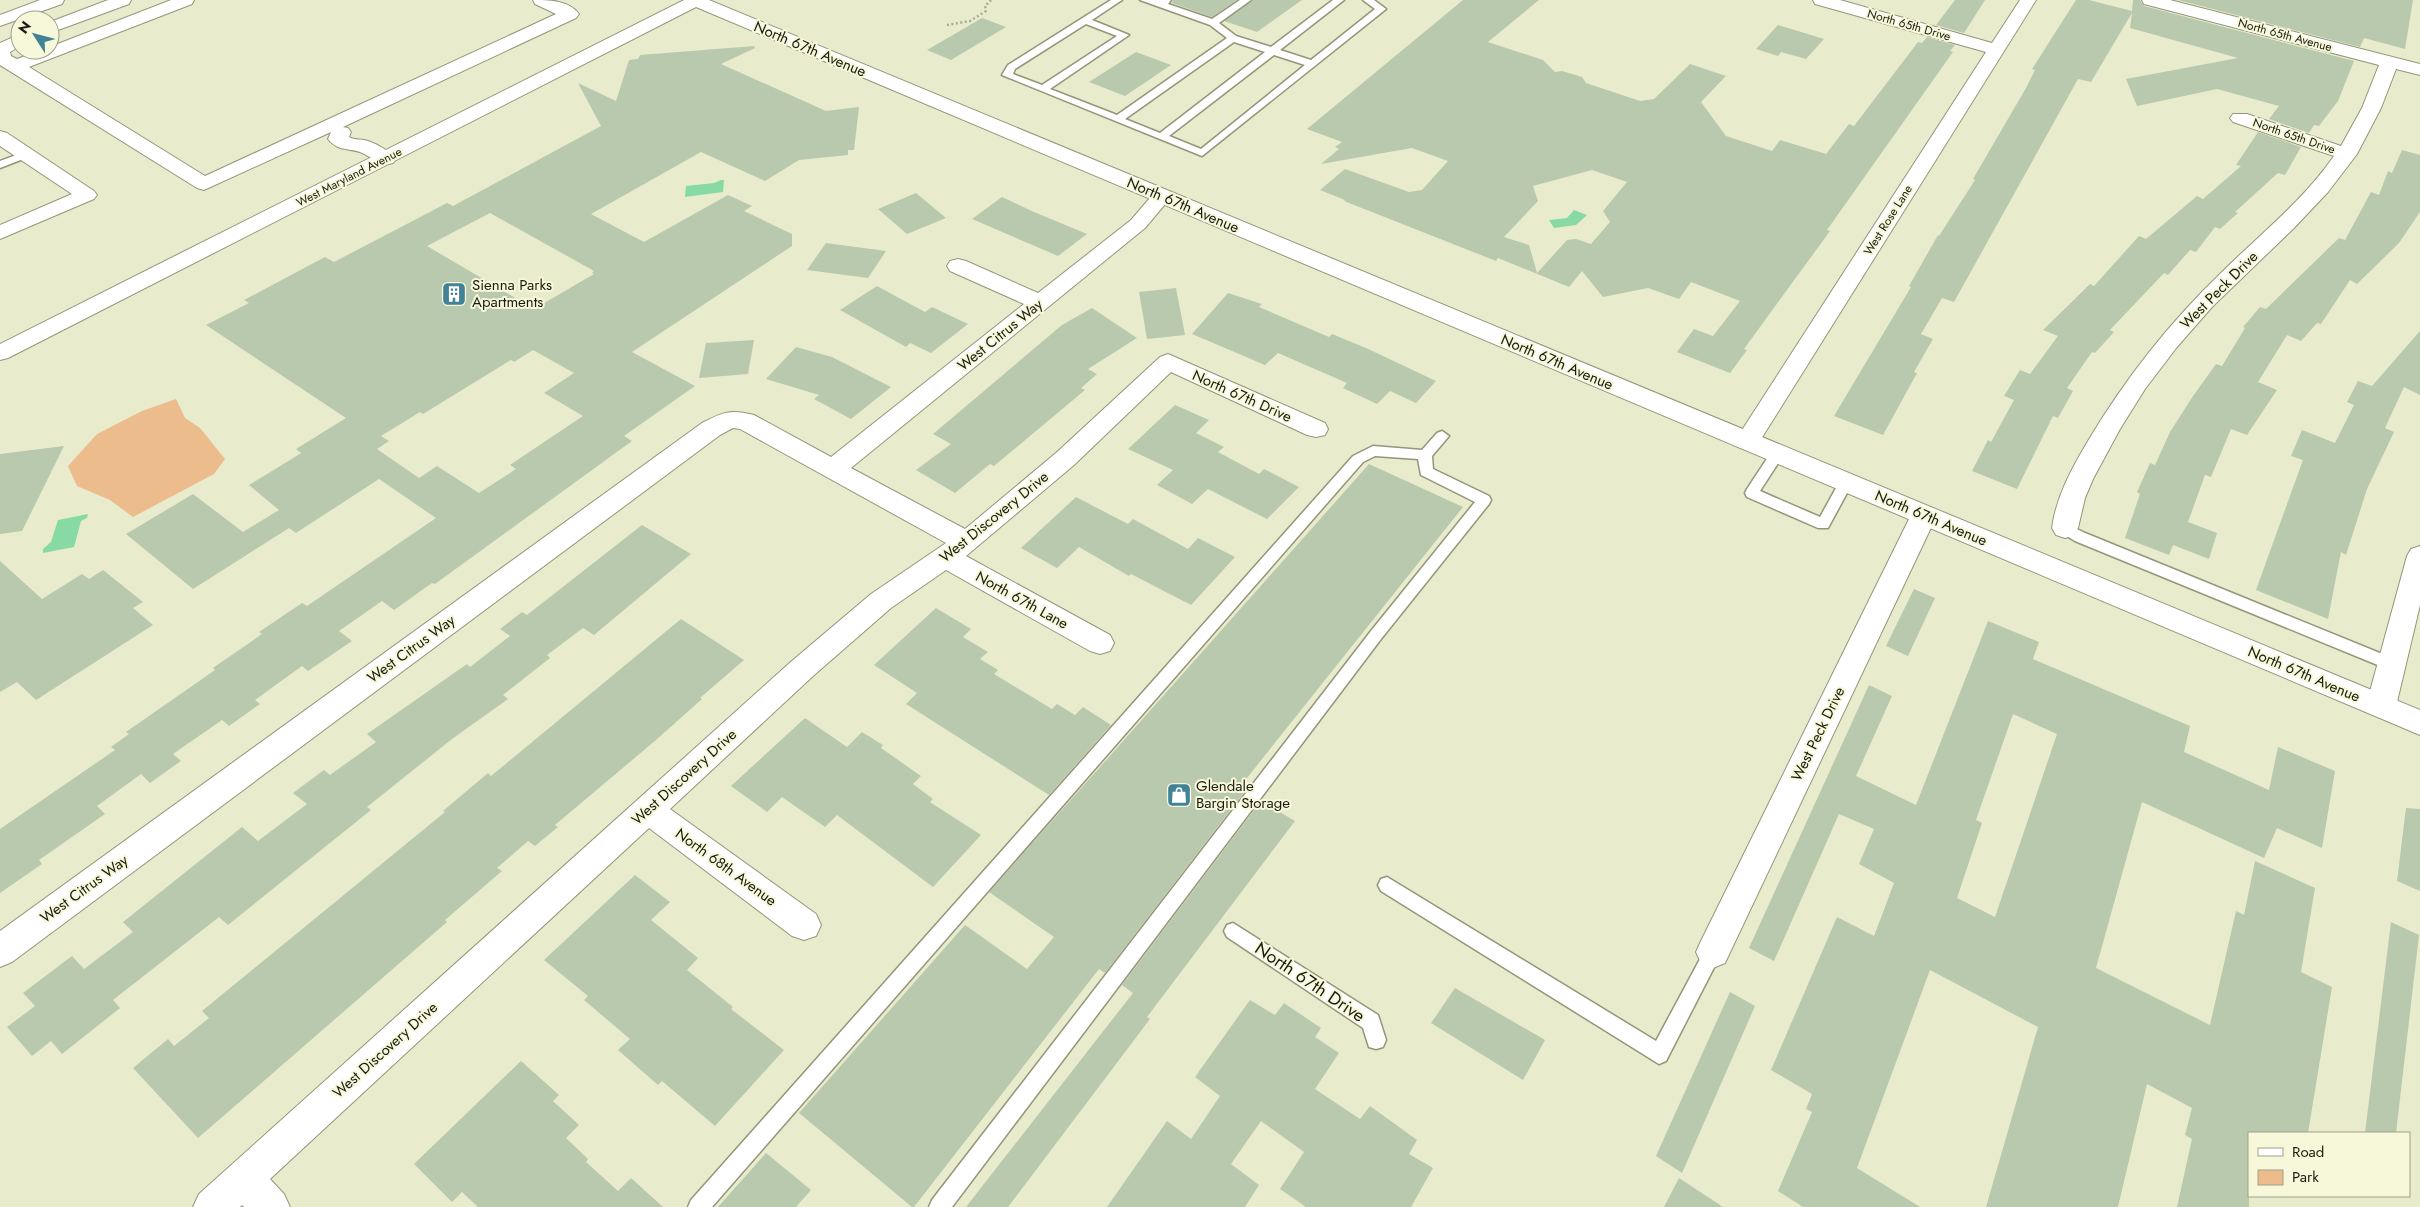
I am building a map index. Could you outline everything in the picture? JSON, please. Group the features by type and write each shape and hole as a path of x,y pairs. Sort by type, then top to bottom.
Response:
{"street":[{"path":"0,20 56,0"},
{"path":"60,24 123,0"},
{"path":"16,66 186,0"},
{"path":"10,45 1,50 2,58 204,184 336,129 570,14 540,0"},
{"name":"West Maryland Avenue","path":"0,352 696,0"},
{"name":"North 67th Avenue","path":"696,0 2420,723"},
{"name":"North 65th Drive","path":"1821,0 1997,50"},
{"name":"West Rose Lane","path":"1747,441 2028,0"},
{"name":"North 65th Avenue","path":"2150,0 2420,70"},
{"name":"West Peck Drive","path":"2065,528 2065,514 2088,466 2138,381 2181,327 2224,282 2312,199 2347,154 2374,104 2389,62"},
{"name":"North 65th Drive","path":"2240,118 2347,154"},
{"path":"336,129 338,139 350,146 363,146 386,158"},
{"path":"0,136 88,195 0,233"},
{"name":"West Citrus Way","path":"834,469 1138,224 1162,196"},
{"path":"958,266 1041,303"},
{"name":"North 67th Drive","path":"1168,362 1316,429"},
{"name":"West Discovery Drive","path":"212,1207 803,668 881,601 956,549 1065,459 1168,362"},
{"name":"West Citrus Way","path":"0,951 711,429 729,419 745,421 834,469 956,549"},
{"name":"West Peck Drive","path":"1713,952 1924,515"},
{"name":"North 67th Lane","path":"956,549 1100,643"},
{"path":"2381,706 2390,664 2420,556"},
{"name":"North 68th Avenue","path":"648,810 804,924"},
{"path":"243,1179 272,1207"}],"lane":[{"path":"1117,0 1011,67 1007,75 1202,153 1380,9 1368,0"},
{"path":"1145,0 1164,3 1213,23 1233,38 1312,64"},
{"path":"1213,23 1246,0"},
{"path":"1161,137 1339,0"},
{"path":"1043,89 1124,35 1085,20"},
{"path":"1118,119 1233,38"},
{"path":"0,165 27,154"},
{"path":"939,1207 1376,635 1484,500 1426,472 1425,455 1442,436"},
{"path":"698,1207 1358,459 1373,451 1425,455"},
{"path":"1777,454 1752,493 1823,524 1846,482"},
{"path":"2065,528 2080,537 2390,664"},
{"path":"1387,885 1659,1054 1713,952"},
{"name":"North 67th Drive","path":"1233,931 1371,1022 1376,1040"}],"path":[{"path":"947,25 970,21 986,11 985,6 991,0"}],"green space":[{"path":"176,399 185,418 200,428 225,459 214,474 133,517 110,500 77,486 68,466 97,434 142,411"}],"shaded area":[{"path":"724,180 723,192 685,197 686,186 714,183"},
{"path":"1574,210 1587,215 1576,225 1554,228 1549,220 1567,218"},
{"path":"88,514 87,518 81,521 74,547 43,553 43,549 51,542 58,520"}],"building":[{"path":"1173,0 1237,0 1212,17 1172,3"},
{"path":"1253,0 1302,0 1257,32 1224,21"},
{"path":"1463,0 1539,0 1488,42 1543,60 1555,72 1562,71 1582,77 1586,83 1640,101 1654,99 1690,64 1726,76 1701,102 1726,136 1772,151 1780,140 1826,154 1849,124 1854,126 1918,42 1922,43 1927,37 1955,45 1950,51 1953,52 1827,230 1830,231 1744,349 1747,350 1730,373 1677,352 1694,329 1713,336 1740,301 1691,282 1679,299 1648,288 1603,297 1582,271 1569,287 1498,258 1496,261 1344,201 1320,190 1345,169 1409,192 1422,190 1448,161 1412,148 1321,164 1339,149 1335,147 1342,142 1307,129","holes":["1592,170 1627,182 1603,211 1610,222 1591,244 1576,239 1567,240 1537,273 1529,245 1504,237 1538,201 1533,186"]},
{"path":"1955,0 1985,0 1964,33 1936,25"},
{"path":"2076,0 2089,0 2132,11 2133,0 2140,0 2144,6 2354,61 2338,101 2319,126 2314,125 2309,133 2269,119 2279,106 2217,89 2137,106 2126,79 2238,58 2130,28 2132,13 2091,82 2078,79 1954,302 1942,298 1921,334 1933,339 1914,372 1917,373 1883,435 1834,416 1911,287 1909,286 1938,235 1975,180 1973,179 2026,88 2035,70 2032,69"},
{"path":"2178,0 2413,0 2405,49 2364,38 2360,47"},
{"path":"982,18 1006,27 951,60 927,50"},
{"path":"1778,25 1824,39 1806,59 1781,52 1778,56 1756,49"},
{"path":"754,46 755,48 721,64 826,111 859,107 854,150 848,150 848,155 799,160 765,181 701,152 591,214 644,242 728,195 752,206 744,211 792,234 792,246 632,352 695,386 624,436 632,441 435,584 432,583 394,610 382,601 339,631 352,641 308,671 302,666 255,700 260,704 229,726 222,720 173,754 181,761 150,783 141,774 97,806 105,814 39,860 42,864 0,893 0,829 115,750 111,747 129,734 126,732 215,670 213,668 262,634 259,632 302,603 307,606 436,518 379,479 296,533 289,528 193,589 126,534 193,494 243,532 279,510 249,485 301,453 296,449 346,418 206,325 249,303 244,300 325,257 334,262 447,203 453,206 601,126 578,83 616,101 629,60 638,59 640,55","holes":["490,213 594,271 592,273 594,274 534,309 427,246","533,350 574,373 544,393 583,416 510,465 516,469 479,493 437,466 419,478 377,449 389,441 381,436 420,412 423,414 511,360 514,362"]},
{"path":"1136,52 1171,65 1125,96 1089,82"},
{"path":"2258,132 2301,147 2285,175 2278,173 2235,212 2238,213 2220,229 2215,227 2196,252 2190,250 2168,275 2164,273 2110,330 2114,332 2095,353 2092,352 2067,388 2073,391 2058,418 2053,416 2017,489 1972,471 1988,440 1991,442 2014,400 2004,396 2020,370 2030,374 2058,336 2043,330 2090,284 2094,286 2139,236 2146,239 2197,196 2203,199 2241,166 2236,165"},
{"path":"2402,150 2420,155 2420,212 2399,243 2357,284 2350,280 2321,324 2317,323 2301,341 2287,335 2258,382 2277,390 2247,435 2231,429 2211,477 2205,475 2188,522 2217,533 2209,559 2173,545 2169,555 2125,538 2140,494 2137,492 2150,463 2155,465 2170,432 2193,396 2216,364 2222,366 2245,328 2243,327 2260,307 2266,309 2339,238 2345,240 2371,192 2379,195 2388,171 2392,173"},
{"path":"916,193 946,218 907,234 878,209"},
{"path":"1002,197 1087,234 1058,256 972,219"},
{"path":"826,243 886,251 868,278 807,270"},
{"path":"877,286 925,312 932,307 968,324 931,353 910,343 906,347 840,310"},
{"path":"1176,288 1185,335 1147,339 1139,292"},
{"path":"1228,293 1262,304 1259,307 1329,337 1332,334 1366,348 1436,381 1416,403 1390,391 1377,404 1343,388 1347,383 1278,353 1265,365 1192,334"},
{"path":"1092,308 1137,338 1088,369 1097,374 1081,388 1085,390 994,466 990,464 955,493 916,470 951,444 933,434 1062,325"},
{"path":"2420,331 2420,395 2404,387 2385,428 2394,432 2367,489 2346,555 2341,552 2328,619 2256,590 2303,460 2291,456 2302,430 2335,443 2354,405 2347,402 2358,381 2372,386"},
{"path":"754,340 748,374 699,378 706,343"},
{"path":"796,347 832,357 891,387 851,419 814,399 819,395 766,379"},
{"path":"1175,405 1209,420 1196,433 1224,447 1218,452 1259,474 1264,469 1299,487 1267,519 1208,489 1192,504 1157,485 1173,470 1128,449"},
{"path":"64,446 22,531 0,534 0,454"},
{"path":"1369,464 1463,507 1239,788 1245,791 1105,973 1099,969 914,1207 912,1207 799,1113 965,925 1027,969 1054,937 989,892"},
{"path":"1076,497 1128,524 1133,519 1188,549 1198,538 1235,557 1191,605 1131,574 1129,576 1079,547 1057,568 1021,548"},
{"path":"642,525 691,554 594,635 583,628 547,655 550,658 503,695 508,699 452,739 367,807 371,810 228,925 219,917 113,1000 120,1008 62,1054 51,1041 32,1056 7,1027 35,1006 23,993 72,956 84,969 133,932 123,922 242,827 258,841 307,804 293,793 324,770 330,775 376,742 367,734 467,664 470,667 510,636 500,629 522,612 527,615"},
{"path":"0,561 42,599 82,574 89,579 103,570 143,602 133,608 153,625 36,700 17,682 0,692"},
{"path":"1914,589 1935,598 1908,656 1886,646"},
{"path":"936,608 971,629 963,637 988,652 980,659 998,670 994,674 1052,709 1057,704 1075,715 1083,707 1111,725 1049,795 906,704 917,693 874,665"},
{"path":"681,619 744,660 656,740 555,825 558,827 535,846 528,841 497,868 502,871 445,920 447,922 198,1138 133,1068 168,1039 174,1046 209,1018 202,1011 445,812 443,811 488,773 491,776"},
{"path":"1988,621 2039,642 2033,659 2190,726 2184,752 2269,790 2278,747 2335,771 2322,848 2277,828 2264,858 2142,802 2096,968 2210,1025 2236,911 2244,915 2255,861 2315,888 2301,972 2332,987 2308,1132 2248,1132 2249,1207 2177,1207 2192,1139 2185,1135 2192,1108 2147,1084 2118,1207 1986,1207 2038,1027 1930,970 1857,1168 1920,1207 1803,1207 1778,1191 1812,1112 1806,1109 1812,1094 1771,1070 1837,917 1874,936 1894,883 1859,864 1874,829 1839,814 1774,961 1749,948 1869,685 1892,696 1856,776 1916,805","holes":["2013,714 2057,734 1995,917 1957,898 1982,823 1976,820"]},
{"path":"805,718 847,747 862,732 883,745 881,748 921,776 913,784 933,799 930,802 981,835 933,887 837,815 825,827 782,797 767,812 731,786"},
{"path":"1261,801 1295,821 1147,1017 1150,1019 1008,1207 966,1207 1133,993 1122,985"},
{"path":"2406,808 2420,809 2420,891 2397,881"},
{"path":"635,875 670,902 651,920 698,958 687,970 733,1007 731,1009 784,1050 715,1126 662,1081 658,1085 618,1050 630,1039 584,1000 588,996 544,960"},
{"path":"2391,922 2419,935 2396,1132 2365,1132"},
{"path":"1455,988 1545,1040 1523,1080 1431,1023"},
{"path":"1730,992 1755,1006 1682,1173 1656,1156"},
{"path":"1250,1000 1275,1015 1284,1003 1321,1028 1315,1037 1339,1053 1315,1089 1360,1119 1370,1106 1417,1140 1409,1154 1433,1168 1411,1207 1306,1207 1280,1189 1304,1152 1261,1121 1231,1164 1259,1185 1245,1207 1107,1207 1167,1121 1191,1139 1220,1096 1195,1077"},
{"path":"521,1061 559,1095 553,1101 579,1125 566,1138 588,1159 586,1162 618,1191 631,1178 663,1207 478,1207 462,1192 452,1202 414,1164"},
{"path":"766,1153 811,1190 796,1207 718,1207"},
{"path":"1679,1178 1723,1207 1664,1207"}],"place":[{"name":"Sienna Parks Apartments","path":"454,294"},
{"name":"Glendale Bargin Storage","path":"1179,795"}]}
